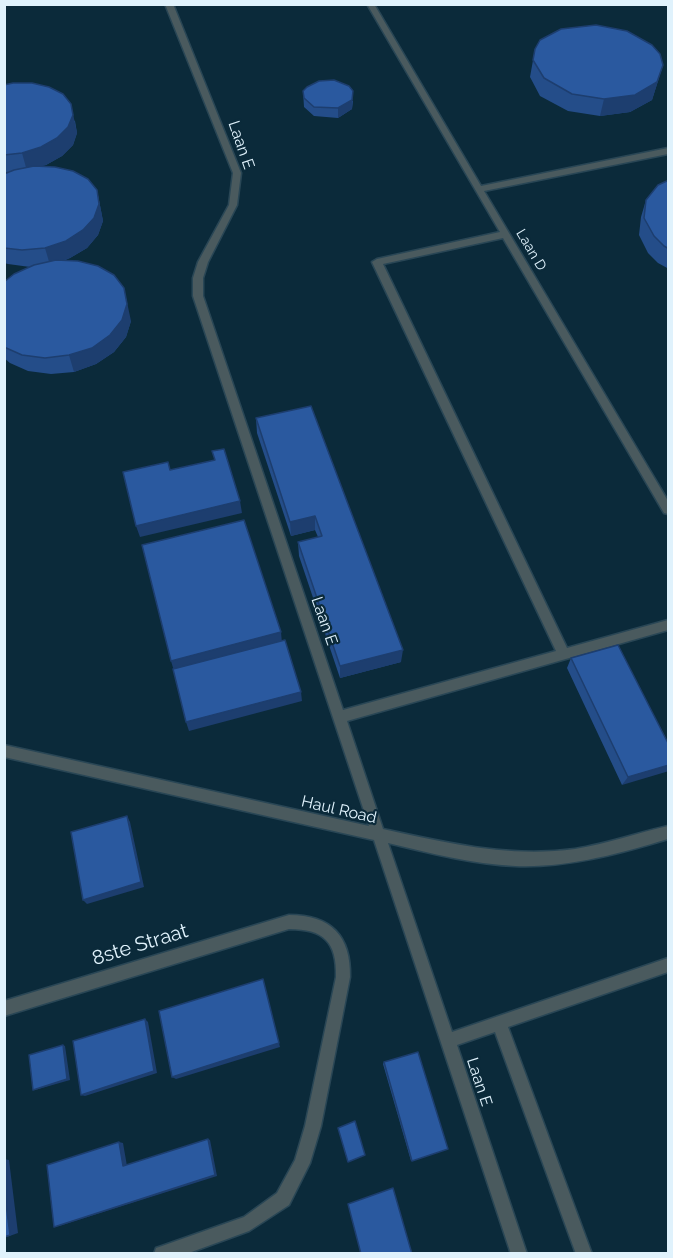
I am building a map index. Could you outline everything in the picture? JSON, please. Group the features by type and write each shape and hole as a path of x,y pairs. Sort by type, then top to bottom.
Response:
{"lane":[{"name":"Laan E","path":"169,4 237,173 233,205 203,262 198,278 198,296 519,1254"},
{"name":"Laan D","path":"369,4 669,510"},
{"path":"479,189 669,151"},
{"path":"505,234 376,262 564,654"},
{"path":"339,717 669,625"},
{"name":"Haul Road","path":"4,751 456,852 516,859 564,857 614,849 669,832"},
{"name":"8ste Straat","path":"4,1009 289,922 301,921 327,932 338,943 344,958 343,977 313,1126 302,1163 283,1199 249,1223 162,1254"},
{"path":"447,1041 669,965"},
{"path":"500,1023 584,1254"}],"building":[{"path":"596,25 627,31 652,45 660,54 663,65 657,82 635,95 604,99 572,94 544,78 533,60 540,40 561,29"},
{"path":"334,80 349,86 353,91 352,100 338,108 314,107 304,98 303,91 307,87 319,81"},
{"path":"32,83 49,87 63,94 71,104 73,115 68,127 57,138 41,147 22,153 4,155 4,85"},
{"path":"34,166 73,171 88,179 97,190 99,204 94,218 83,230 66,241 45,248 22,250 4,248 4,174"},
{"path":"669,180 669,249 654,236 644,218 646,200 658,185"},
{"path":"56,260 78,261 98,266 114,275 124,288 127,304 122,320 110,335 92,348 69,355 45,358 22,355 4,347 4,282 14,274 34,265"},
{"path":"311,406 403,650 340,666 298,542 322,536 315,516 290,522 256,418"},
{"path":"224,449 240,501 136,526 123,472 168,462 170,470 215,460 212,451"},
{"path":"244,520 281,632 171,661 142,545"},
{"path":"285,640 301,692 186,722 173,669"},
{"path":"618,645 669,745 669,765 628,777 571,658"},
{"path":"127,816 141,882 83,900 71,832"},
{"path":"263,979 279,1043 172,1077 159,1011"},
{"path":"145,1019 154,1071 81,1095 73,1041"},
{"path":"63,1045 67,1079 33,1090 29,1055"},
{"path":"418,1052 448,1149 412,1161 384,1062"},
{"path":"355,1121 365,1155 348,1162 338,1128"},
{"path":"208,1139 215,1175 54,1227 47,1165 119,1142 123,1166"},
{"path":"4,1188 10,1235 4,1237"},
{"path":"393,1188 412,1254 361,1254 348,1204"}]}
